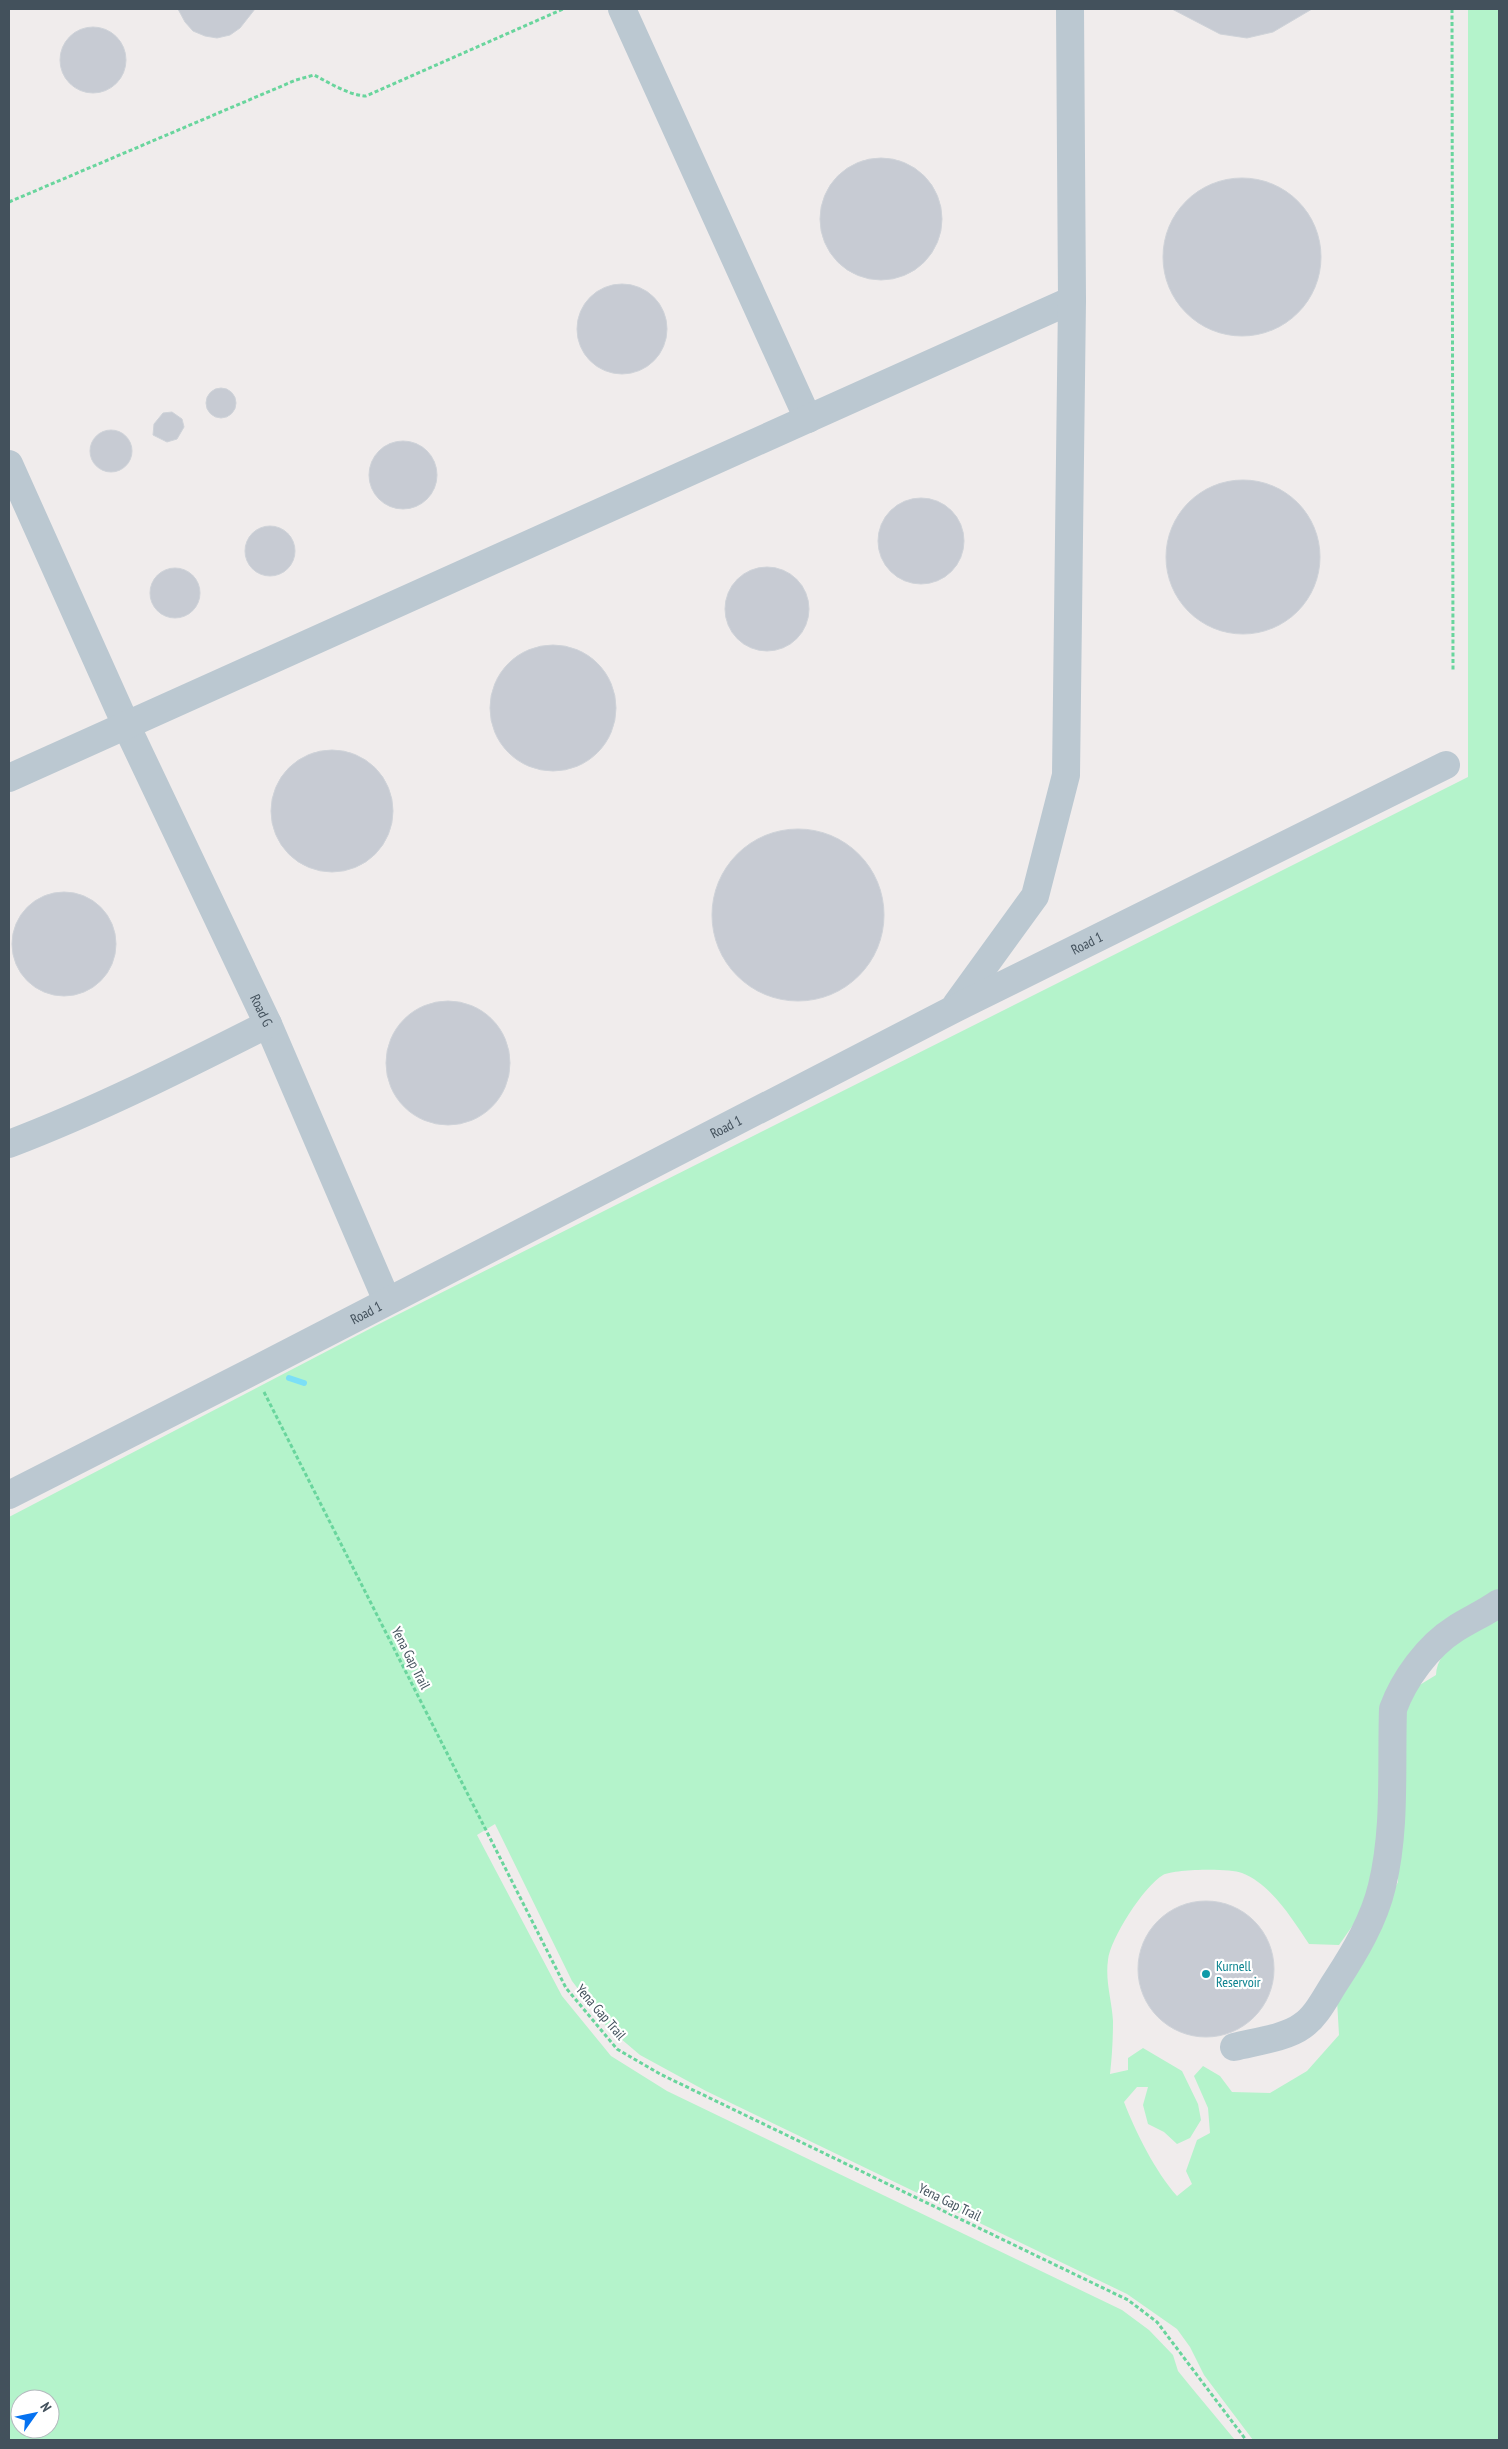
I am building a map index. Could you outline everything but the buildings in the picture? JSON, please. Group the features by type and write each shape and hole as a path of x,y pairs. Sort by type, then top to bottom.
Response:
{"lane":[{"path":"622,9 808,419"},
{"path":"954,1009 1035,896 1066,775 1072,300 1070,9"},
{"path":"9,778 1072,300"},
{"name":"Road G","path":"9,464 126,725 268,1024 387,1301"},
{"name":"Road 1","path":"9,1495 954,1009 1446,765"},
{"path":"9,1144 43,1131 170,1073 268,1024"},
{"path":"1234,2047 1293,2032 1303,2026 1317,2010 1344,1969 1369,1924 1382,1886 1390,1828 1393,1708 1398,1696 1427,1654 1441,1640 1454,1629 1499,1603"}],"path":[{"path":"9,202 296,80 314,75 353,95 366,96 563,9"},
{"path":"1452,9 1452,671"},
{"name":"Yena Gap Trail","path":"253,1371 566,1988 618,2049 660,2074 1121,2297 1144,2311 1174,2343 1246,2440"}],"green space":[{"path":"1468,9 1499,9 1499,1593 1403,1668 1374,1895 1339,1945 1309,1944 1272,1894 1253,1878 1235,1871 1179,1871 1163,1875 1155,1881 1138,1901 1115,1939 1110,1951 1107,1968 1113,2021 1110,2074 1128,2070 1128,2058 1143,2048 1182,2071 1198,2104 1201,2120 1190,2138 1177,2144 1164,2132 1148,2124 1143,2105 1148,2087 1137,2087 1124,2102 1147,2151 1161,2175 1177,2196 1192,2184 1186,2171 1197,2140 1210,2133 1208,2108 1194,2076 1203,2066 1220,2076 1232,2092 1270,2093 1307,2071 1339,2035 1337,2000 1398,1882 1400,1725 1418,1686 1436,1675 1443,1655 1470,1631 1499,1612 1499,2440 1253,2440 1204,2375 1190,2347 1177,2329 1127,2294 706,2091 640,2055 607,2027 572,1981 495,1824 477,1835 562,1996 611,2056 667,2091 1122,2310 1149,2330 1173,2355 1178,2371 1235,2440 9,2440 9,1517 379,1324 1468,777"}],"waterway":[{"path":"289,1378 304,1383"}],"place":[{"name":"Kurnell Reservoir","path":"1206,1974"}]}
